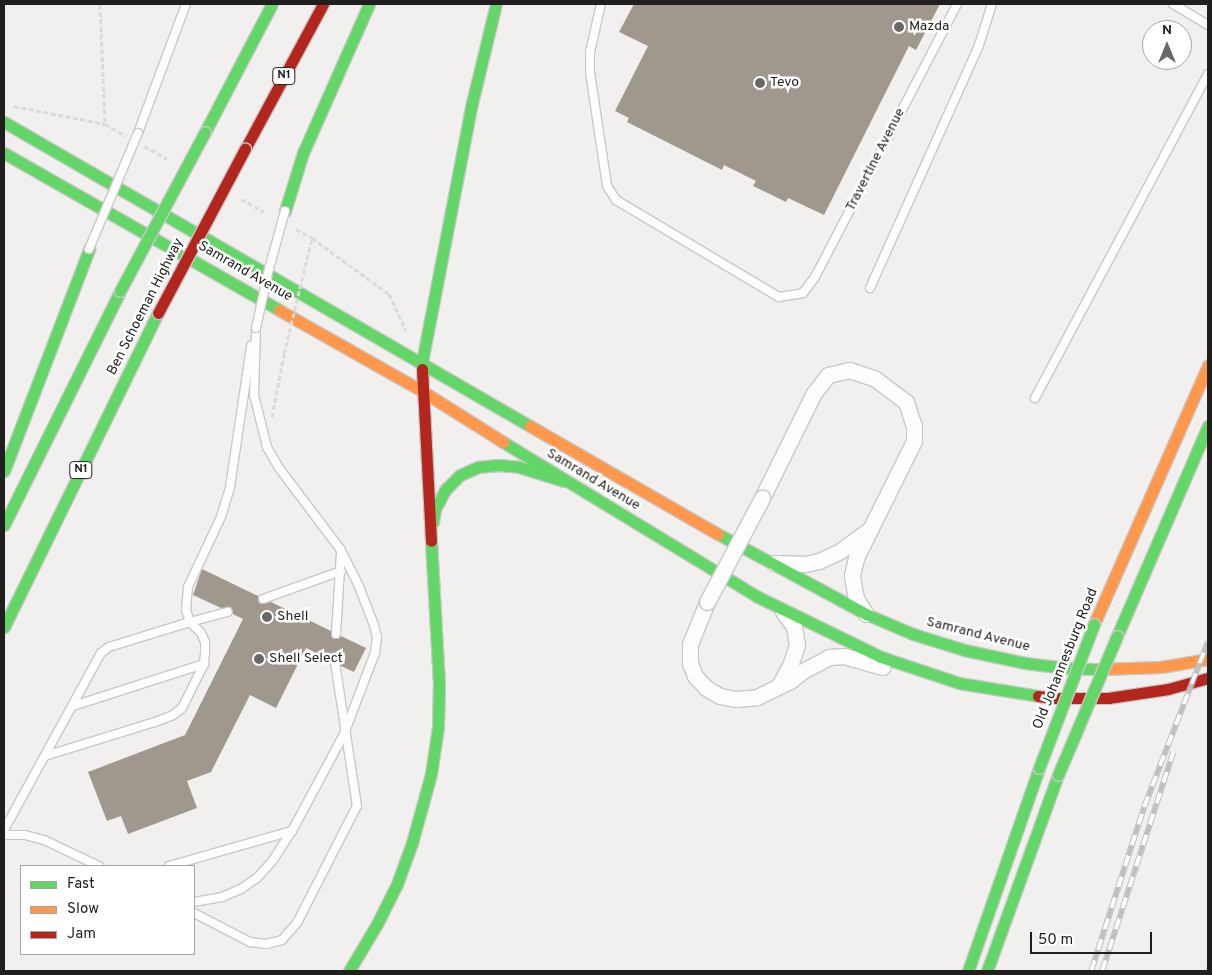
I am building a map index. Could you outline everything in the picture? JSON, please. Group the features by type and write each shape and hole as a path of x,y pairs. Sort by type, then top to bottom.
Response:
{"main road":[{"path":"4,525 120,290 272,4"},
{"name":"Ben Schoeman Highway","path":"4,628 158,313 323,4"},
{"path":"286,211 303,153 369,4"},
{"path":"349,971 378,924 397,884 412,843 431,774 438,727 439,684 422,391 422,362 472,103 496,4"},
{"name":"Samrand Avenue","path":"4,122 766,561 866,614 913,634 964,650 1025,663 1064,668 1110,669 1161,667 1208,659"},
{"name":"Samrand Avenue","path":"4,153 422,391 564,481 756,596 881,657 959,683 1039,698 1108,698 1168,689 1208,678"},
{"path":"4,471 89,249"},
{"name":"Old Johannesburg Road","path":"968,971 1039,768 1094,624 1208,365"},
{"path":"987,971 1058,775 1208,426"},
{"path":"430,538 435,509 445,490 460,475 478,467 498,465 519,467 564,481"}],"street":[{"path":"866,614 856,599 852,576 856,558 874,526 914,441 914,426 906,402 874,378 849,370 828,375 814,393 762,498 707,602 690,644 690,663 695,676 706,688 720,696 736,700 757,697 822,660 844,656 897,672 959,683"},
{"path":"766,561 798,564 819,561 840,551 874,526"},
{"path":"779,686 791,663 797,645 794,627 780,608"}],"lane":[{"path":"172,39 182,4"},
{"path":"89,249 138,134 186,4"},
{"name":"Travertine Avenue","path":"601,4 590,52 590,72 607,186 616,200 779,297 803,293 815,277 957,4"},
{"path":"870,288 979,45 992,4"},
{"path":"1172,4 1208,25"},
{"path":"1035,398 1208,74"},
{"path":"45,756 173,715 185,702 204,664 205,642 201,633 190,622 186,610 188,587 226,504 245,375 269,269 286,211"},
{"path":"195,902 222,897 257,878 273,860 292,831 344,734 376,652 377,637 368,607 341,550 279,468 267,447 254,395 256,329"},
{"path":"336,634 341,550"},
{"path":"263,599 341,572"},
{"path":"4,830 73,706 94,661 101,653 109,647 228,612"},
{"path":"195,914 250,942 266,944 282,940 290,933 357,806 334,662"},
{"path":"73,706 204,664"},
{"path":"173,865 292,831"},
{"path":"4,835 25,835 44,840 97,865"}],"path":[{"path":"100,4 104,124"},
{"path":"284,354 312,238"}],"building":[{"name":"Tevo","path":"634,4 940,4 916,50 909,46 824,215 788,198 786,202 753,186 756,181 724,165 722,170 627,122 629,118 615,111 648,46 619,32"},
{"path":"202,569 258,596 260,604 271,602 331,631 333,639 338,639 341,636 366,648 354,672 341,666 337,657 330,660 306,648 276,708 250,695 211,772 187,781 197,808 128,834 121,816 107,821 88,772 185,735 243,619 233,614 230,607 221,608 193,595"}],"railway":[{"path":"1091,971 1144,807 1208,641"},
{"path":"1102,971 1173,752"}],"traffic: fast":[{"path":"205,132 272,4"},
{"path":"285,211 303,153 369,4"},
{"path":"422,369 472,103 496,4"},
{"path":"4,122 530,426"},
{"path":"120,291 205,132"},
{"path":"4,153 279,310"},
{"path":"4,471 89,249"},
{"path":"4,525 120,291"},
{"path":"4,627 158,313"},
{"path":"1117,636 1208,426"},
{"path":"503,442 756,596 881,657 959,683 1038,696"},
{"path":"433,522 435,509 445,490 460,475 478,467 498,465 519,467 564,481"},
{"path":"718,534 866,614 913,634 964,650 1025,663 1064,668 1100,669"},
{"path":"349,971 377,924 397,884 412,843 431,774 438,727 439,684 431,541"},
{"path":"1039,768 1094,624"},
{"path":"1058,775 1117,636"},
{"path":"968,971 1039,768"},
{"path":"987,971 1058,775"}],"traffic: slow":[{"path":"279,310 422,391 503,442"},
{"path":"1094,624 1208,365"},
{"path":"530,426 718,534"},
{"path":"1100,669 1161,667 1208,659"}],"traffic: jam":[{"path":"245,149 323,4"},
{"path":"158,313 245,149"},
{"path":"422,369 431,541"},
{"path":"1038,696 1052,698 1108,698 1168,689 1208,678"}],"place":[{"name":"Mazda","path":"899,27"},
{"name":"Tevo","path":"760,83"},
{"name":"Shell","path":"267,617"},
{"name":"Shell Select","path":"259,659"}]}
